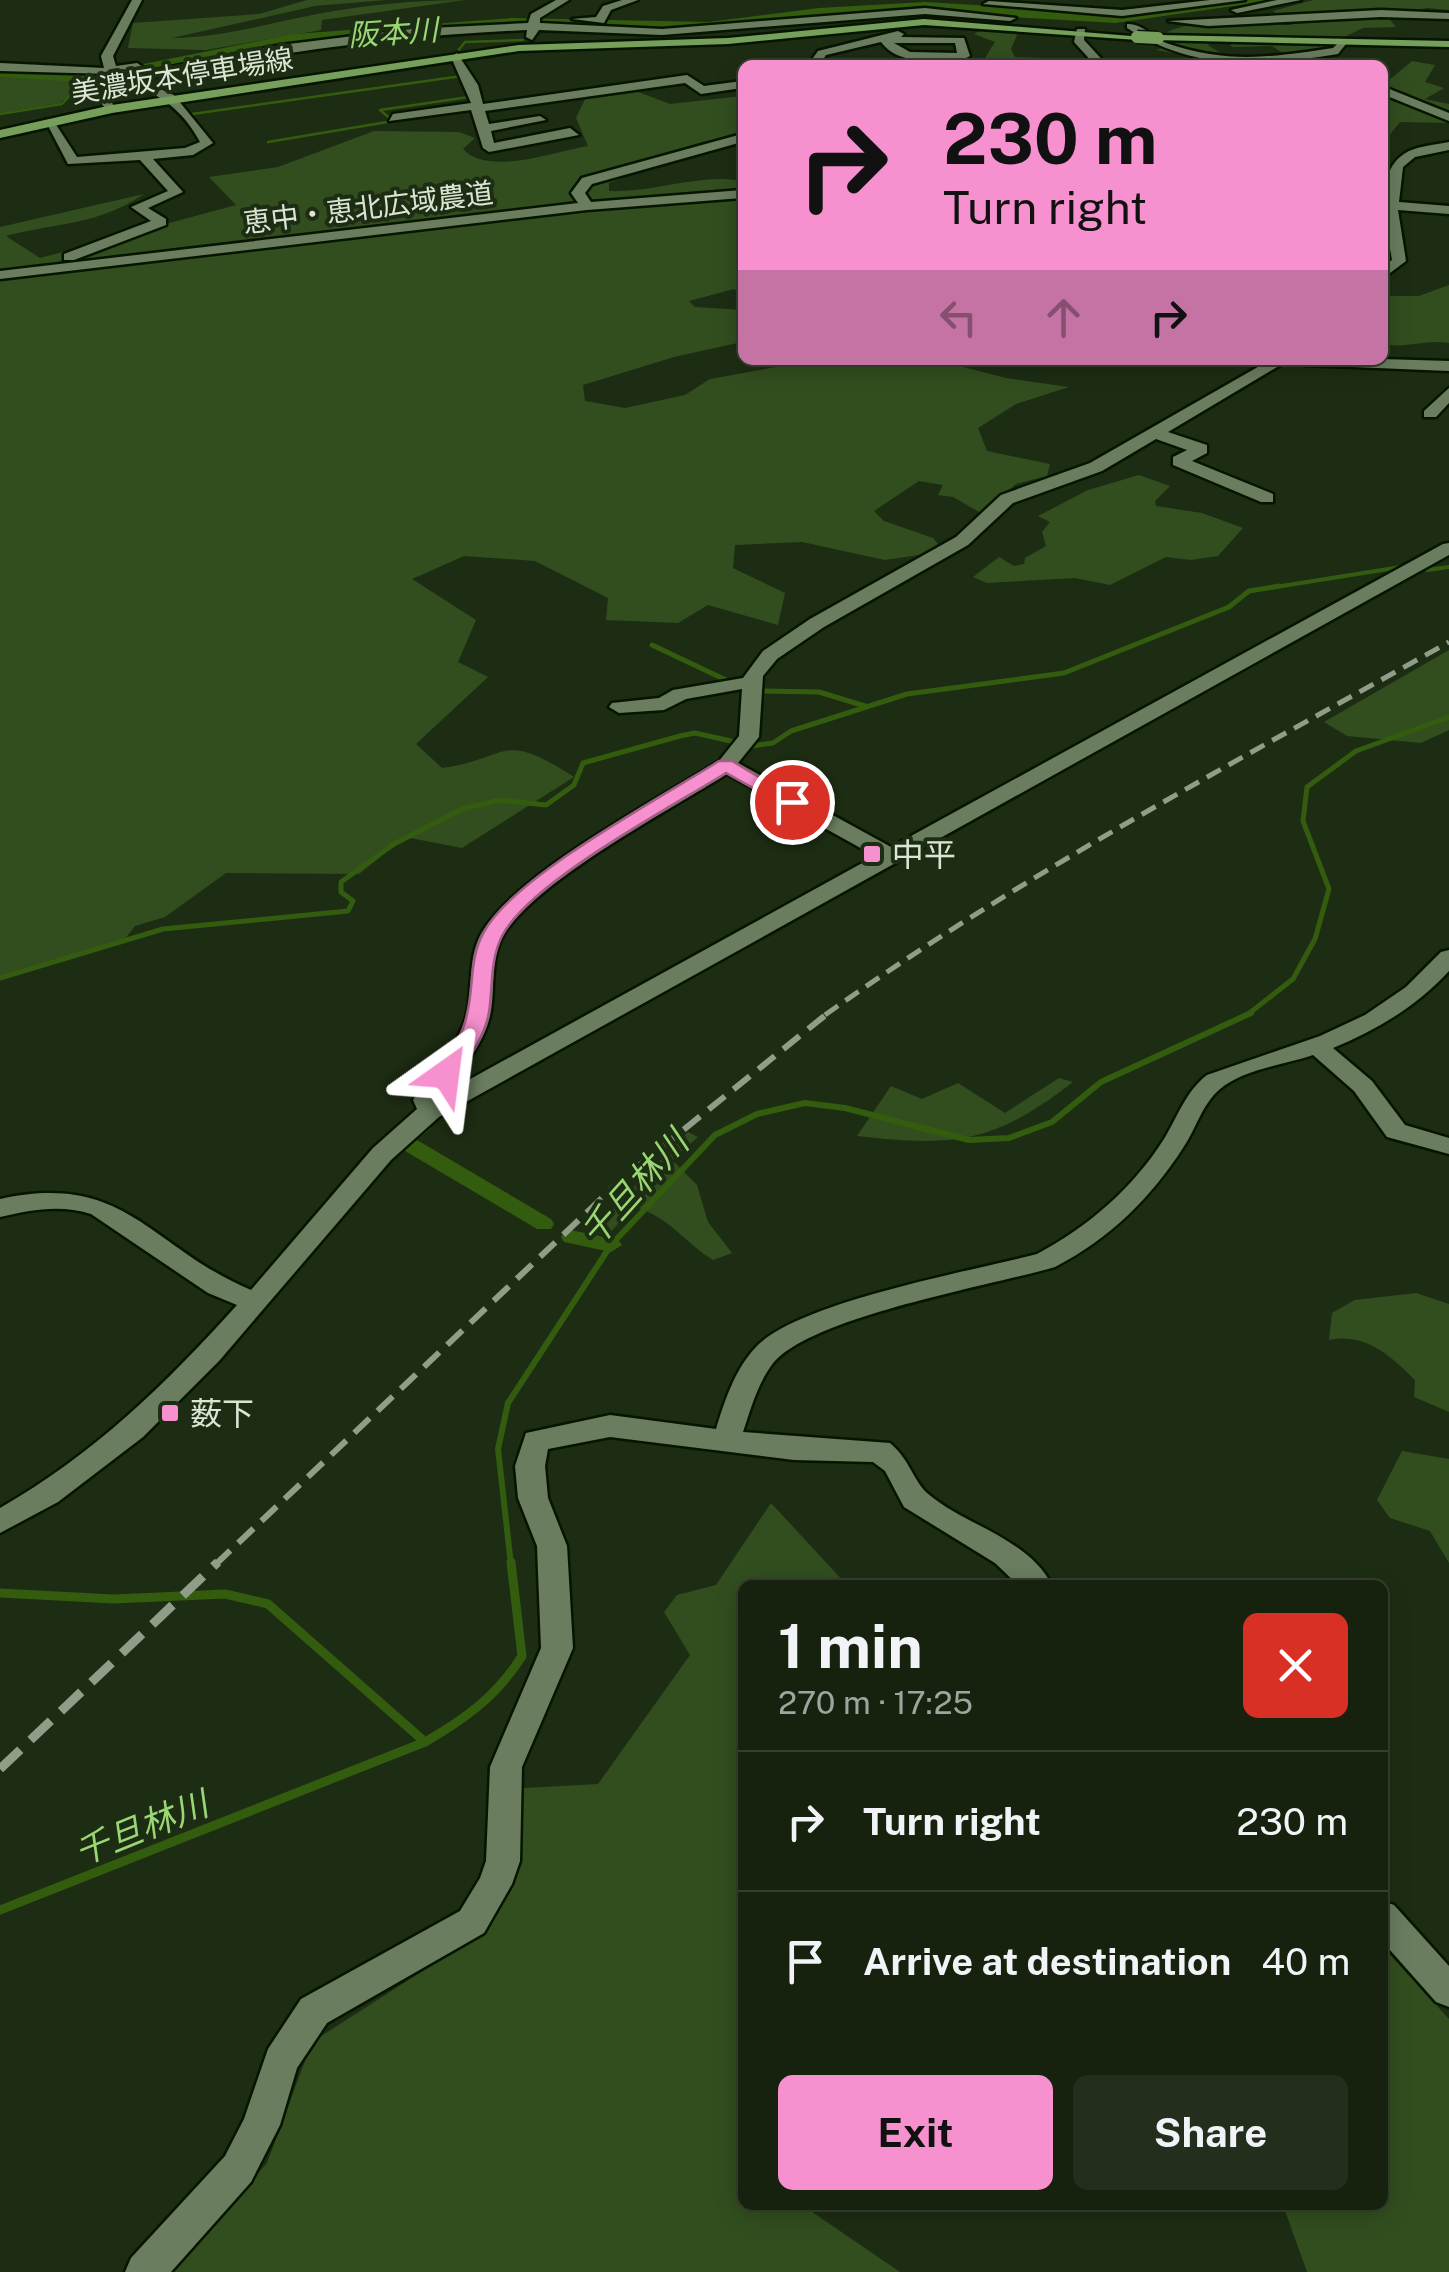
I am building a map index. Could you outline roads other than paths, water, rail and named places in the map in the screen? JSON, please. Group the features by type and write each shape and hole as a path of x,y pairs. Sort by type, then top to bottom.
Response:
{"main road":[{"name":"美濃坂本停車場線","path":"0,134 112,110 457,57 532,48 650,46 924,22 1006,22 1158,38 1449,44"}],"street":[{"path":"120,78 106,56 137,0"},
{"path":"533,22 564,0"},
{"path":"600,21 607,8 633,0"},
{"path":"1085,0 1100,16"},
{"path":"112,110 104,99 120,78 312,33 533,22 662,32 925,11 1006,22 1154,12 1240,0"},
{"path":"1179,21 1296,0"},
{"path":"568,23 686,23 810,9 940,4 1122,20 1266,24 1395,12 1449,16"},
{"path":"1122,20 1163,46 1235,60"},
{"path":"532,48 533,22"},
{"path":"817,60 822,53 885,40 913,28 971,23"},
{"path":"1081,32 1078,40 1096,60"},
{"path":"885,40 960,40 964,56 898,54 885,40"},
{"path":"1281,60 1338,51 1340,44"},
{"path":"457,57 472,85 489,148 572,135 570,132"},
{"path":"0,67 120,78 161,90 206,143 188,152 72,161 49,122"},
{"path":"687,78 685,75 702,73"},
{"path":"393,118 564,100 687,78"},
{"path":"687,78 701,90 738,85"},
{"path":"1388,92 1449,117"},
{"path":"486,128 540,120"},
{"path":"587,206 578,194 587,182 738,139"},
{"path":"1388,271 1400,261 1388,205 1396,166 1411,154 1449,146"},
{"path":"2,275 157,226 161,222 138,207 176,192 142,154"},
{"name":"恵中・恵北広域農道","path":"2,275 587,206 738,194"},
{"path":"1388,205 1449,210"},
{"path":"1388,363 1449,366"},
{"path":"430,1111 425,1100 463,1051 478,1016 483,961 494,931 506,916 573,860 726,765 749,737 751,682 758,668 794,637 962,541 1007,499 1096,467 1274,365"},
{"path":"1430,414 1449,393"},
{"path":"1157,434 1201,449 1178,461 1268,498"},
{"path":"0,1522 62,1488 147,1421 255,1302 378,1153 430,1111 1449,548"},
{"path":"619,707 664,704 680,694 751,682"},
{"path":"726,765 891,856"},
{"path":"726,1440 750,1370 786,1333 820,1320 1046,1262 1072,1249 1129,1199 1173,1145 1204,1091 1217,1079 1318,1047 1408,1000 1449,957"},
{"path":"1318,1047 1363,1086 1396,1131 1449,1146"},
{"path":"0,1208 35,1200 78,1201 100,1208 217,1286 255,1302"},
{"path":"145,2272 238,2169 261,2125 281,2061 314,2011 472,1922 495,1884 503,1860 506,1768 557,1648 552,1546 533,1498 530,1466 536,1441 610,1426 794,1448 880,1451 896,1464 914,1499 1006,1556 1032,1580"},
{"path":"1388,1923 1449,1991"}],"waterway":[{"name":"阪本川","path":"0,72 99,78 294,39 512,23 708,27 819,13 925,7 1115,18 1268,0"},
{"path":"457,52 465,42 523,40"},
{"path":"192,114 462,76"},
{"path":"0,114 62,104 76,89 99,78"},
{"path":"268,142 393,121 380,110 469,97 467,93"},
{"path":"1263,589 1401,567"},
{"path":"1427,570 1449,567"},
{"path":"751,746 773,743 791,731 907,694 1064,673 1229,607 1249,591 1279,586"},
{"path":"652,645 726,680"},
{"path":"756,691 819,692 865,706"},
{"name":"千旦林川","path":"1247,1015 1293,979 1315,939 1329,889 1303,821 1307,787 1356,751 1449,717"},
{"path":"0,978 163,929 348,911 353,901 341,892 341,882 394,844 462,809 500,800 546,805 574,785 583,763 680,736 695,733 731,741"},
{"name":"千旦林川","path":"511,1565 498,1449 508,1403 611,1245 715,1135 757,1114 805,1103 845,1108 969,1140 1009,1138 1052,1122 1101,1082 1247,1015"},
{"path":"421,1128 406,1139 407,1143 544,1224"},
{"path":"571,1237 611,1245"},
{"name":"千旦林川","path":"425,1742 491,1695 522,1656 511,1562"},
{"path":"0,1593 114,1599 225,1594 268,1604 425,1742"},
{"name":"千旦林川","path":"0,1910 425,1742"}],"railway":[{"path":"825,1015 1054,866 1449,642"},
{"path":"215,1565 620,1181 828,1013"},
{"path":"0,1769 218,1562"}],"place":[{"name":"中平","path":"872,854"},
{"name":"薮下","path":"170,1413"}]}
